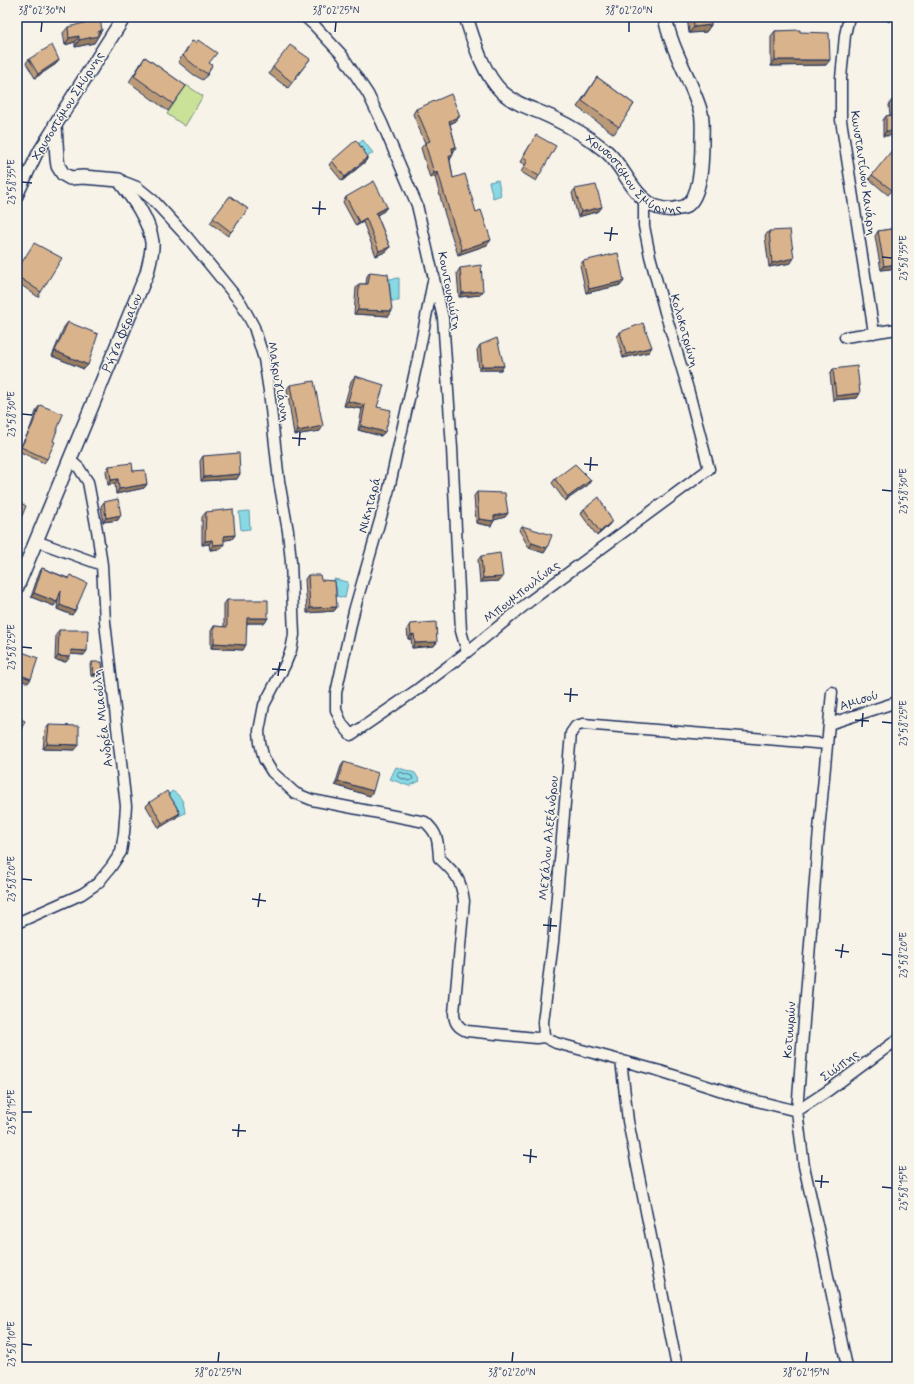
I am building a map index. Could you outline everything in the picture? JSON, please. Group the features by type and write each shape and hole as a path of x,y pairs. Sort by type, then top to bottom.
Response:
{"street":[{"name":"Χρυσοστόμου Σμύρνης","path":"17,197 38,152 124,17"},
{"name":"Κουντουριώτη","path":"305,17 342,55 368,94 417,205 444,318 461,631 467,652"},
{"name":"Χρυσοστόμου Σμύρνης","path":"466,17 479,56 502,92 515,102 550,116 573,128 607,152 620,165 632,186 644,200 654,206 670,210 687,205 694,196 701,166 702,114 681,65 665,17"},
{"name":"Κωνσταντίνου Κανάρη","path":"849,17 845,35 841,78 841,120 874,333"},
{"path":"55,125 58,166 63,174 70,178 83,177 119,180"},
{"name":"Ρήγα Φεραίου","path":"17,587 147,273 152,243 146,222 137,204 119,180"},
{"name":"Μακρυγιάννη","path":"119,180 137,187 153,200 183,233 241,303 254,327 264,359 279,481 288,531 291,562 294,635 291,650 285,665 264,705 259,731 264,759 272,772 295,793 312,800 425,822 433,829 438,842 439,858 456,875 462,886 464,901 454,1013 457,1025 467,1031 536,1038 544,1037"},
{"name":"Κολοκοτρώνη","path":"644,200 644,226 650,256 709,469"},
{"name":"Νικηταρά","path":"351,735 342,724 336,710 336,693 354,611 389,489 418,358 434,276"},
{"path":"844,337 897,329"},
{"name":"Ανδρέα Μιαούλη","path":"17,923 82,894 98,883 121,852 124,833 126,806 105,622 102,565 97,530 88,482 79,468 69,459"},
{"name":"Μπουμπουλίνας","path":"351,735 418,689 530,601 709,469"},
{"path":"36,541 102,565"},
{"name":"Κοτυωρών","path":"832,692 797,1111 804,1166 847,1367"},
{"name":"Αμισού","path":"829,724 897,702"},
{"name":"Μεγάλου Αλεξάνδρου","path":"544,1037 543,1022 553,942 571,733 576,726 583,724 827,744"},
{"path":"544,1037 556,1043 660,1071 741,1097 797,1111"},
{"name":"Σιώπης","path":"797,1111 829,1090 897,1040"},
{"path":"620,1060 628,1121 677,1367"}],"green space":[{"path":"186,85 203,96 185,126 167,114"}],"water":[{"path":"363,140 373,153 367,157 357,145"},
{"path":"498,180 501,195 493,198 489,182"},
{"path":"399,278 399,301 391,301 389,279"},
{"path":"249,511 250,529 241,530 239,512"},
{"path":"334,579 348,582 345,598 336,596 337,588 332,585"},
{"path":"396,767 415,773 420,781 409,786 390,779"},
{"path":"172,791 182,800 184,806 185,813 179,816 174,802 167,796"}],"building":[{"path":"693,17 710,17 711,25 694,27"},
{"path":"100,19 102,30 98,32 98,36 79,40 79,36 69,38 68,27"},
{"path":"800,30 800,32 829,33 830,60 775,60 775,31"},
{"path":"198,40 217,53 209,63 212,65 208,74 199,69 183,56 192,41 196,43"},
{"path":"52,45 59,60 38,74 29,59"},
{"path":"290,45 310,59 292,82 273,67"},
{"path":"145,57 186,86 173,104 134,76"},
{"path":"597,77 634,104 619,127 582,101"},
{"path":"451,94 460,116 449,121 456,147 452,148 453,155 449,156 453,178 465,174 476,212 481,210 491,240 462,250 438,172 434,173 425,143 430,141 416,109"},
{"path":"892,100 897,100 897,131 886,131 886,116 893,115"},
{"path":"536,135 556,146 539,176 524,167 528,160 523,157"},
{"path":"356,140 368,157 345,177 332,161"},
{"path":"893,149 897,152 897,184 892,190 872,175"},
{"path":"374,181 387,207 376,213 390,247 379,251 366,218 359,222 346,197"},
{"path":"596,185 602,207 581,212 575,189"},
{"path":"230,196 248,209 231,232 213,218"},
{"path":"897,228 897,264 884,266 878,231"},
{"path":"790,230 794,258 772,263 769,231"},
{"path":"34,243 62,258 41,292 17,276 17,270"},
{"path":"618,253 624,281 589,289 583,261"},
{"path":"481,265 483,291 462,293 460,268"},
{"path":"370,272 388,274 392,311 358,310 359,284 368,284"},
{"path":"68,322 98,334 88,365 55,351"},
{"path":"643,323 652,347 626,354 620,332"},
{"path":"497,338 504,366 482,366 480,345"},
{"path":"857,366 860,393 836,396 833,369"},
{"path":"355,376 384,385 377,407 391,410 385,432 361,426 365,405 348,401"},
{"path":"314,381 323,426 298,431 290,385"},
{"path":"40,405 63,414 53,441 55,442 47,459 21,447 32,426"},
{"path":"239,453 240,474 204,477 203,456"},
{"path":"132,463 133,471 145,470 147,484 119,489 118,479 111,480 109,466"},
{"path":"575,464 591,480 568,497 555,479"},
{"path":"477,492 505,493 508,513 494,516 494,521 479,519"},
{"path":"599,497 612,521 600,532 584,509"},
{"path":"118,499 121,515 106,518 104,502"},
{"path":"17,501 26,506 17,528"},
{"path":"233,509 235,535 224,536 224,544 213,545 212,540 205,541 206,512"},
{"path":"522,526 552,535 547,548 532,543"},
{"path":"500,553 503,577 483,578 481,556"},
{"path":"42,568 69,579 70,575 87,583 75,611 60,605 61,590 57,602 34,593"},
{"path":"308,575 320,575 321,580 335,581 337,607 310,608"},
{"path":"227,600 268,600 268,618 247,618 246,645 214,643 214,626 227,627"},
{"path":"436,622 437,642 415,643 414,634 411,635 410,624"},
{"path":"59,630 88,630 87,651 71,650 70,657 58,656"},
{"path":"17,650 38,658 31,679 23,676 17,717"},
{"path":"92,662 102,662 103,674 93,674"},
{"path":"17,717 25,721 17,738"},
{"path":"49,725 79,726 79,745 47,744"},
{"path":"17,754 21,755 17,765"},
{"path":"344,762 378,773 373,791 338,781"},
{"path":"167,791 180,813 162,823 150,802"}]}
